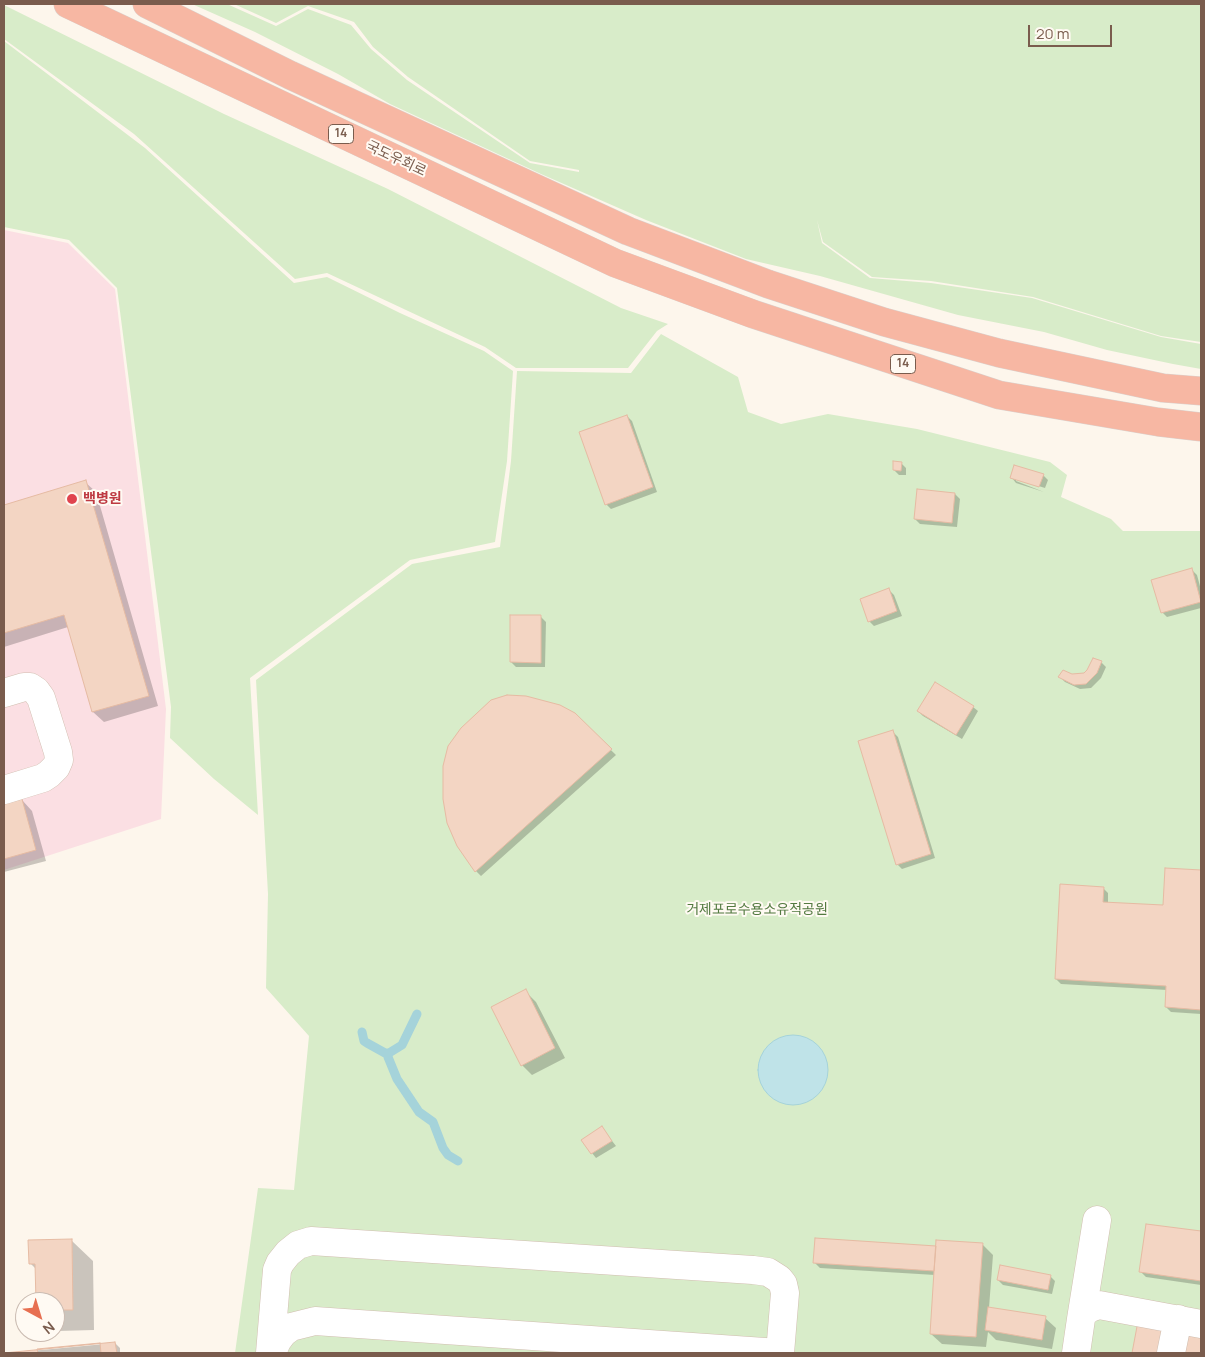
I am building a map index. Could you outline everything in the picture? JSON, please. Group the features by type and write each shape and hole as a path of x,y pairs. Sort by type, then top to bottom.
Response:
{"highway":[{"name":"국도우회로","path":"68,4 615,263 753,314 999,395 1201,428"},
{"name":"14","path":"147,4 290,76 628,231 768,284 884,322 999,353 1163,388 1201,391"}],"street":[{"path":"4,693 24,687 30,687 36,691 41,698 59,760 56,767 43,778 4,790"},
{"path":"1076,1353 1097,1220"},
{"path":"311,1241 753,1270 768,1272 779,1279 785,1293 779,1353 315,1321 291,1327 282,1333 271,1353 280,1263 298,1245 311,1241"},
{"path":"1081,1319 1090,1308 1099,1305 1190,1321 1171,1353"}],"shaded area":[{"name":"백병원","path":"4,230 68,243 115,289 166,709 161,819 4,870"}],"green space":[{"path":"192,4 227,4 276,26 308,9 351,25 371,49 407,80 530,163 579,172 579,170 530,161 408,77 373,47 354,22 308,6 276,23 234,4 1201,4 1201,342 1161,336 1033,297 931,281 872,277 823,242 817,220 822,243 870,278 931,283 1032,298 1161,337 1201,344 1201,369 1107,350 1044,332 958,315 820,276 746,259 646,220 541,174 390,104 338,74 255,32"},
{"path":"4,5 224,114 388,189 621,308 668,324 657,331 628,368 516,368 485,347 327,273 295,279 134,134 4,39"},
{"path":"4,41 145,148 294,283 327,277 484,351 513,371 507,461 495,542 410,560 250,678 258,815 214,779 170,738 171,707 117,288 69,240 4,227"},
{"name":"거제포로수용소유적공원","path":"661,334 738,377 748,412 781,424 828,414 917,429 1050,462 1067,475 1061,497 1111,519 1123,531 1201,531 1201,1353 235,1353 258,1188 294,1190 309,1036 266,988 268,894 256,680 412,564 500,547 511,461 517,371 631,373"}],"water":[{"path":"793,1035 806,1038 818,1045 825,1057 828,1070 825,1083 818,1095 806,1102 793,1105 780,1102 768,1095 761,1083 758,1070 761,1057 768,1045 780,1038"}],"building":[{"path":"627,415 653,487 605,505 579,432"},
{"path":"893,461 902,462 901,471 893,470"},
{"path":"1014,465 1044,474 1039,487 1010,478"},
{"path":"86,480 149,696 92,712 64,615 4,633 4,505"},
{"path":"917,489 955,493 952,523 914,519"},
{"path":"1192,568 1201,602 1161,613 1151,580"},
{"path":"889,588 897,611 868,622 860,599"},
{"path":"510,615 541,615 541,663 510,662"},
{"path":"1093,658 1102,661 1097,673 1086,684 1074,685 1058,677 1063,670 1072,674 1084,673"},
{"path":"935,682 974,706 956,735 917,711"},
{"path":"507,695 526,696 560,705 575,713 612,749 475,872 457,846 447,823 443,799 443,766 448,746 461,728 491,700"},
{"path":"893,730 931,854 896,865 858,741"},
{"path":"22,799 36,850 4,859 4,804"},
{"path":"1165,868 1201,870 1201,1010 1165,1007 1166,986 1055,979 1060,884 1104,887 1103,902 1163,905"},
{"path":"526,989 555,1048 521,1066 491,1007"},
{"path":"602,1126 612,1141 591,1154 581,1140"},
{"path":"1146,1224 1201,1231 1201,1281 1139,1272"},
{"path":"815,1238 936,1246 934,1271 813,1263"},
{"path":"72,1239 73,1310 65,1310 65,1292 36,1292 35,1264 29,1264 28,1240"},
{"path":"936,1240 983,1243 976,1337 930,1334"},
{"path":"1000,1265 1051,1275 1048,1290 997,1280"},
{"path":"1142,1300 1201,1311 1201,1353 1132,1353"},
{"path":"988,1307 1046,1316 1042,1340 985,1330"},
{"path":"115,1342 117,1353 4,1353"},
{"path":"100,1343 101,1353 38,1353 37,1349"}],"waterway":[{"path":"389,1053 402,1045 417,1014"},
{"path":"362,1032 364,1041 385,1053 389,1053 388,1057 397,1079 419,1112 433,1122 443,1148 448,1155 458,1161"}],"place":[{"name":"백병원","path":"72,499"}]}
